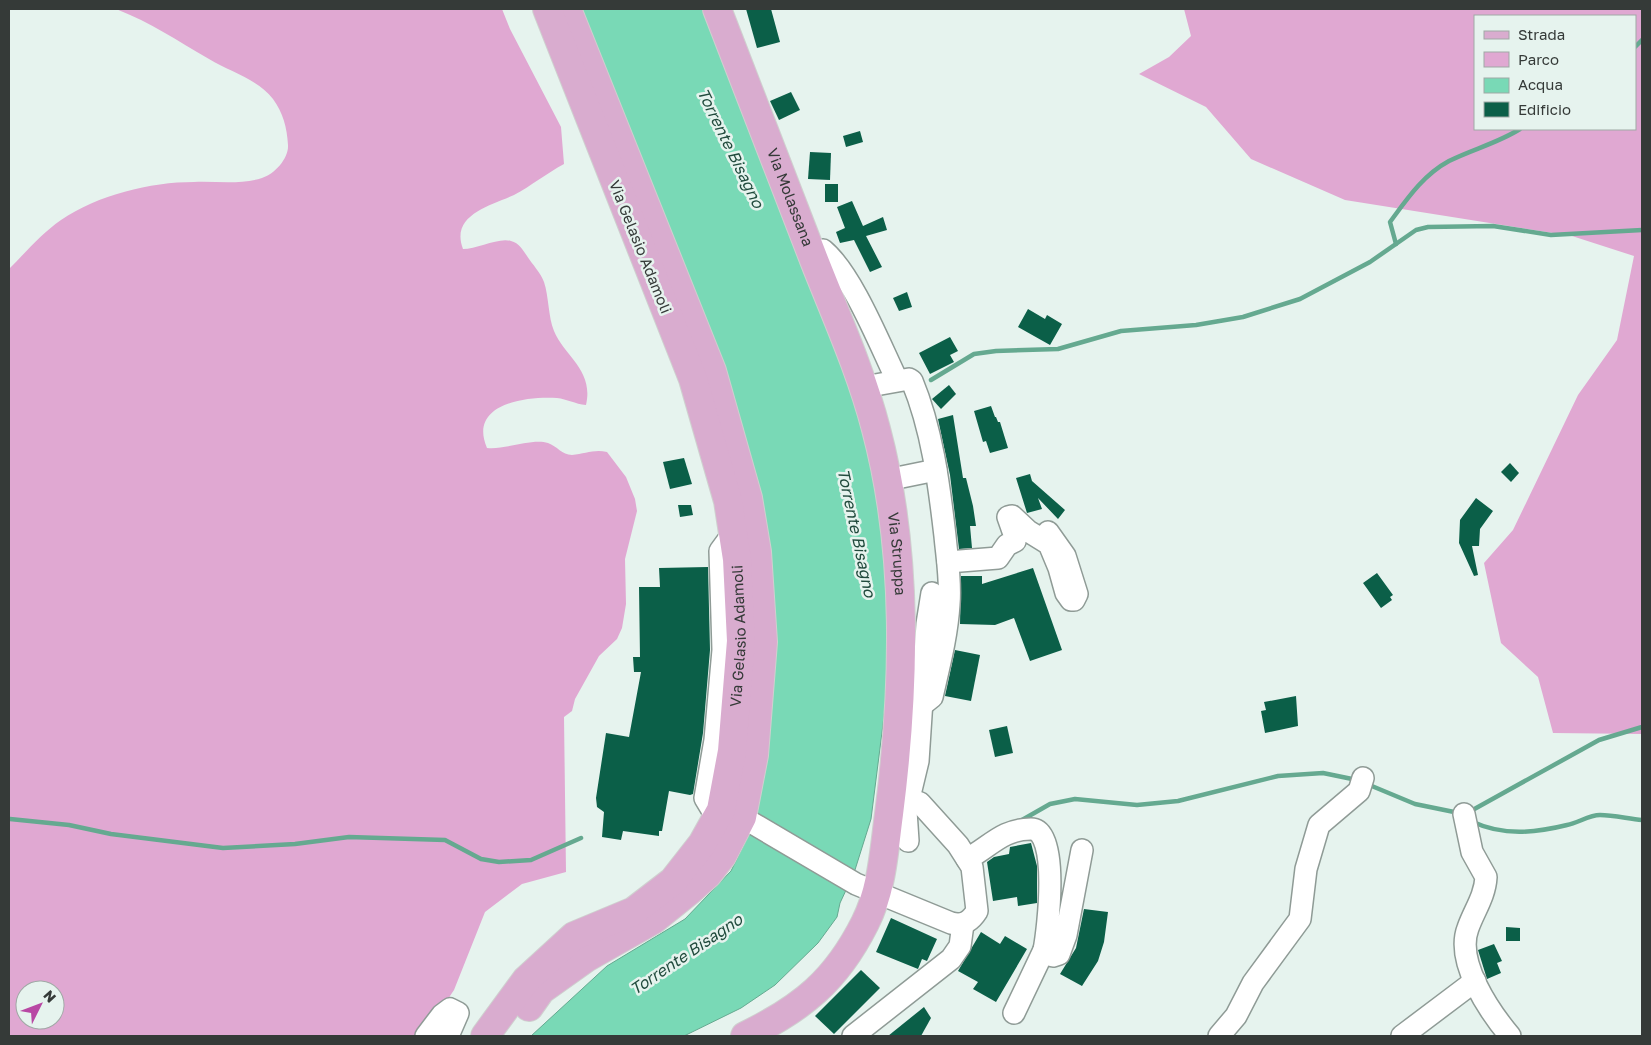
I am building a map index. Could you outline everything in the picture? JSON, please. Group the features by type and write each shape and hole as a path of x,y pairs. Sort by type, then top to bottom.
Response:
{"main road":[{"name":"Via Gelasio Adamoli","path":"547,9 693,379 728,500 737,559 741,641 732,751 721,810 735,818"},
{"name":"Via Gelasio Adamoli","path":"508,1036 541,990 586,958 653,920 708,874 722,856 754,755 763,642 757,552 748,498 712,370 567,9"},
{"name":"Via Molassana","path":"717,9 864,387"},
{"name":"Via Struppa","path":"745,1036 783,1018 808,1000 846,957 866,921 866,888 884,864 901,795 918,711 901,598 887,480 864,387"},
{"name":"Via Gelasio Adamoli","path":"485,1036 526,980 574,936 634,911 673,881 735,818"}],"street":[{"path":"811,252 823,250 838,268 861,304 897,380"},
{"path":"864,387 897,380 909,379 912,381 922,407 936,470 948,564 940,598 944,643 918,711"},
{"path":"887,480 936,470"},
{"path":"948,564 998,558 1007,545 1015,541 1008,517 1012,516 1028,532 1049,544 1066,592 1071,600 1074,600 1077,594 1076,588 1065,556 1048,532"},
{"path":"730,536 720,551 723,650 715,740 705,798 735,818 866,888 951,923 963,924 972,920 977,911 972,867 939,823 920,803 901,795"},
{"path":"948,564 996,567"},
{"name":"Via Struppa","path":"918,711 928,614 940,598"},
{"path":"1219,1036 1236,1016 1253,983 1300,919 1306,869 1319,826 1362,783"},
{"name":"Via Struppa","path":"901,795 906,811 908,841"},
{"path":"1464,816 1472,852 1486,877 1485,888 1467,929 1465,939 1466,953 1475,981 1489,1009 1510,1036"},
{"path":"967,859 980,852 1001,835 1031,829 1041,832 1047,846 1050,910 1044,950 1014,1013"},
{"path":"1044,950 1046,954 1053,956 1061,951 1066,935 1082,850"},
{"path":"853,1036 943,966 960,946 963,924"},
{"path":"1402,1036 1475,981"},
{"path":"426,1036 442,1015 450,1009 458,1013 448,1036"}],"green space":[{"path":"116,9 502,9 510,29 561,127 564,164 514,195 475,213 462,228 460,237 463,249 506,240 516,243 522,249 544,282 554,331 586,382 586,405 557,398 516,401 492,412 485,421 483,433 487,448 542,442 551,444 568,455 598,451 607,452 626,477 635,499 637,511 625,559 626,604 622,628 617,639 599,656 575,699 572,711 564,717 566,872 522,884 485,912 454,990 423,1036 9,1036 9,269 54,225 91,204 142,187 160,184 237,182 262,178 272,173 280,165 288,150 284,120 267,92 252,81 217,64 141,20"},
{"path":"1184,9 1642,9 1642,734 1553,733 1538,677 1501,643 1484,563 1513,530 1578,395 1617,340 1634,256 1572,236 1345,200 1251,159 1206,107 1139,74 1169,57 1191,36"}],"water":[{"name":"Torrente Bisagno","path":"582,9 702,9 851,383 878,495 890,595 889,677 871,819 854,873 840,903 837,917 818,943 775,985 741,1008 684,1036 531,1036 607,966 685,919 731,871 748,836 760,790 775,658 642,163"}],"building":[{"path":"746,9 771,9 780,42 757,48"},
{"path":"791,92 800,110 779,120 770,101"},
{"path":"860,131 863,142 846,147 843,136"},
{"path":"810,152 831,153 830,180 808,179"},
{"path":"825,184 838,184 838,202 825,202"},
{"path":"852,201 863,226 883,217 887,230 866,236 882,267 870,272 854,240 840,243 836,232 845,228 837,207"},
{"path":"907,292 912,307 899,311 893,298"},
{"path":"1028,309 1045,319 1047,315 1062,324 1050,345 1018,327"},
{"path":"950,337 958,351 950,355 954,362 930,374 919,353"},
{"path":"949,385 956,394 941,409 932,399"},
{"path":"991,406 995,417 1000,422 1008,448 990,453 986,441 983,442 974,411"},
{"path":"953,415 963,478 966,478 976,526 970,526 972,548 959,549 950,475 938,419"},
{"path":"684,458 692,484 670,489 663,462"},
{"path":"1510,463 1519,473 1511,482 1501,472"},
{"path":"1030,474 1032,481 1065,510 1058,519 1038,498 1042,509 1027,513 1016,478"},
{"path":"1476,498 1493,511 1480,529 1479,546 1472,546 1478,575 1474,576 1459,543 1460,520"},
{"path":"678,505 691,505 693,515 680,517"},
{"path":"708,567 710,650 703,733 693,794 669,791 662,831 659,831 659,836 623,831 621,840 602,837 604,812 597,807 596,798 606,733 629,737 641,672 634,672 633,657 640,657 639,587 660,587 659,568"},
{"path":"1033,568 1062,650 1030,661 1014,618 995,625 960,624 961,576 982,576 982,584"},
{"path":"1377,573 1393,595 1390,597 1392,600 1381,608 1363,583"},
{"path":"955,650 980,655 971,701 945,696"},
{"path":"1296,696 1298,726 1265,733 1261,711 1266,710 1264,702"},
{"path":"1007,726 1013,753 995,757 989,730"},
{"path":"1031,843 1037,866 1037,903 1018,906 1017,897 993,901 987,862 994,857 1009,854 1010,847"},
{"path":"1084,909 1108,912 1104,942 1098,961 1082,986 1060,974 1076,948"},
{"path":"891,918 937,939 927,961 922,959 918,969 876,952"},
{"path":"1506,927 1520,928 1520,941 1506,941"},
{"path":"981,932 1000,944 1005,936 1027,949 996,1002 973,989 978,982 958,971"},
{"path":"1494,944 1502,961 1497,963 1501,973 1487,979 1478,950"},
{"path":"861,970 880,988 834,1034 815,1016"},
{"path":"924,1007 931,1018 921,1036 888,1036"}],"waterway":[{"path":"1636,46 1642,40"},
{"path":"1396,244 1390,222 1423,180 1449,161 1518,130"},
{"path":"931,380 974,354 996,351 1058,349 1121,331 1196,325 1243,317 1300,299 1370,262 1416,230 1428,227 1493,226 1551,235 1642,230"},
{"path":"1469,812 1599,740 1642,727"},
{"path":"1022,820 1050,804 1075,799 1137,805 1178,801 1278,776 1323,773 1357,780"},
{"path":"1367,784 1415,804 1459,813"},
{"path":"1473,822 1496,830 1519,832 1555,828 1596,815 1642,820"},
{"path":"10,819 69,825 111,834 223,848 295,844 349,837 445,840 481,859 499,862 531,860 581,838"}]}
